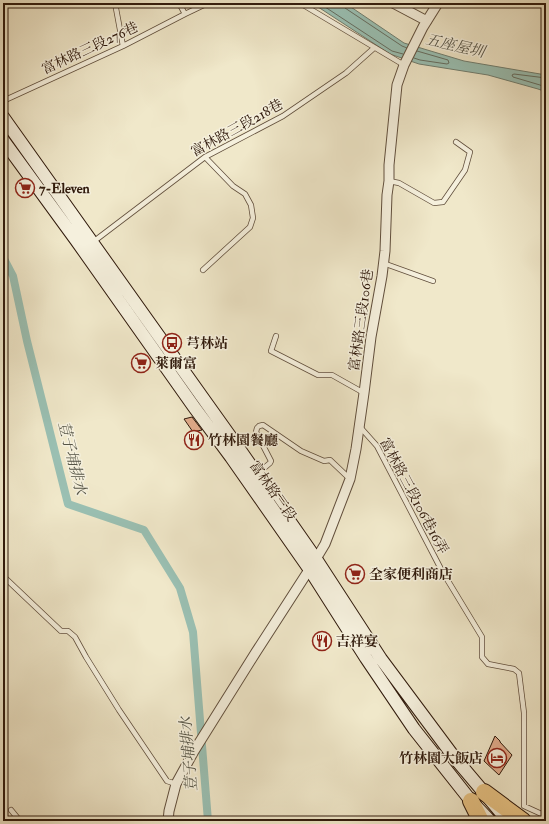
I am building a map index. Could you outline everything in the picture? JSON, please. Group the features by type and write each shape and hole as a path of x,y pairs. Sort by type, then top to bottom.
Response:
{"highway":[{"path":"477,797 481,821"},
{"path":"477,797 523,821"}],"main road":[{"name":"富林路三段","path":"3,117 194,407 257,474 316,559 381,659 454,757 490,821"},
{"name":"富林路三段","path":"3,140 88,246 205,401 236,453 366,658 414,729 477,797"},
{"path":"477,797 508,821"}],"street":[{"path":"393,3 425,24 438,3"},
{"name":"富林路三段106巷","path":"168,821 176,784 205,732 310,570 325,544 350,479 360,427 371,337 382,276 389,165 397,85 404,65 425,24"},
{"path":"194,407 205,401"}],"lane":[{"path":"115,3 123,46"},
{"path":"179,3 185,14"},
{"name":"富林路三段276巷","path":"3,101 123,46 208,3"},
{"path":"300,3 404,65"},
{"name":"富林路三段218巷","path":"88,246 204,157 283,116 346,73 374,48"},
{"path":"389,181 399,183 434,203 443,202 465,170 470,152 456,142"},
{"path":"203,270 250,227 252,218 251,205 245,194 233,186 204,157"},
{"path":"383,263 433,281"},
{"path":"276,336 271,351 318,375 332,375 364,393"},
{"path":"257,474 271,461 256,432 259,426 263,426 301,451 324,461 330,460 350,479"},
{"name":"富林路三段106巷16弄","path":"360,427 377,446 442,571 482,637 482,657 488,664 514,669 519,673 524,713 524,806 546,816"},
{"path":"3,576 61,631 68,631 75,637 119,710 167,781 176,784"},
{"path":"11,810 20,821"}],"water":[{"path":"312,3 345,3 404,43 464,61 546,75 546,92 488,75 419,64 390,54"}],"building":[{"path":"192,417 202,430 193,432 184,419"},
{"name":"竹林園大飯店","path":"495,736 512,755 499,775 484,761"}],"waterway":[{"name":"荳子埔排水","path":"3,257 13,276 27,341 68,504 144,530 180,588 193,632 208,821"}],"place":[{"name":"7-Eleven","path":"25,188"},
{"name":"芎林站","path":"172,343"},
{"name":"萊爾富","path":"141,363"},
{"name":"竹林園餐廳","path":"194,440"},
{"name":"全家便利商店","path":"355,574"},
{"name":"吉祥宴","path":"322,641"},
{"name":"竹林園大飯店","path":"497,758"}],"water label":[{"name":"五座屋圳","path":"455,46"}]}
